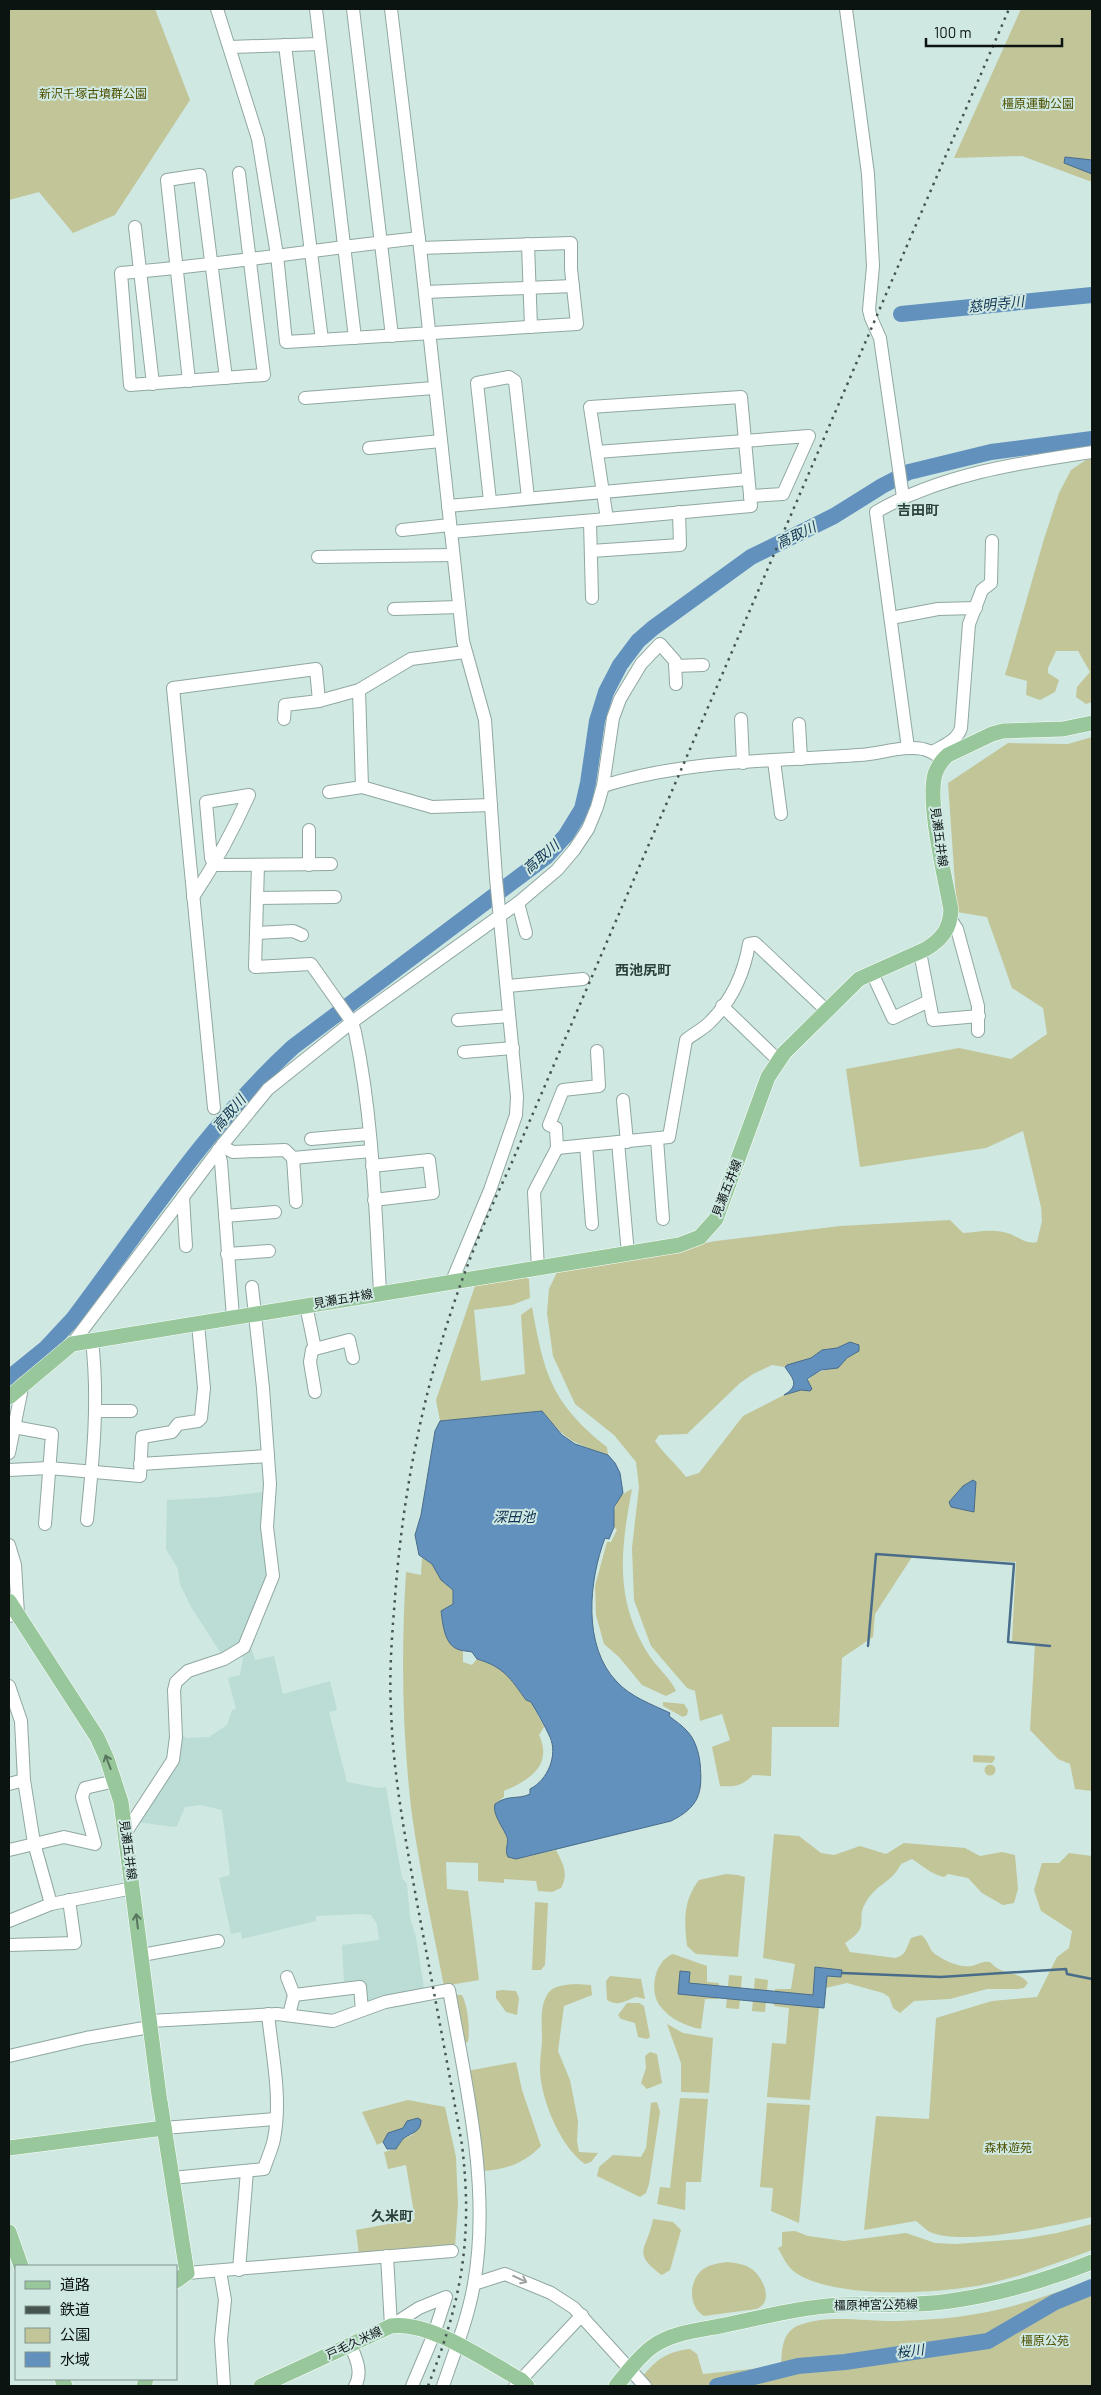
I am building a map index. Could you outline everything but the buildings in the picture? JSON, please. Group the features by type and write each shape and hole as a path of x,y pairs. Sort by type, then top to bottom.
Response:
{"main road":[{"path":"937,756 948,755 992,734 1003,731 1046,731 1092,723"},
{"name":"見瀬五井線","path":"9,1397 23,1383 72,1344 380,1292 538,1269 690,1242 709,1228 721,1210 756,1105 768,1077 778,1060 794,1040 851,986 872,973 937,943 948,929 951,920 951,910 934,795 937,756"},
{"name":"見瀬五井線","path":"9,1601 13,1615 97,1737 115,1781 126,1832 150,2024 172,2178 181,2277"},
{"path":"9,2148 164,2128"},
{"path":"9,2232 21,2265"},
{"name":"橿原神宮公苑線","path":"616,2386 640,2358 657,2344 693,2331 788,2312 840,2305 903,2306 950,2301 1020,2286 1092,2262"},
{"name":"戸毛久米線","path":"261,2386 391,2326 400,2325 434,2334 457,2345 521,2384"}],"street":[{"path":"217,9 258,139 277,255 286,342 577,324 571,243 381,242 311,250 277,255 250,258 211,264 121,273 130,385 264,375 250,258 239,173"},
{"path":"316,9 355,338"},
{"path":"353,9 392,336"},
{"path":"391,9 420,243 434,388 459,607 465,652 483,710 496,878 517,1097 516,1116 487,1199 452,1281"},
{"path":"846,9 868,174 873,266 869,310 870,318 880,338 902,494"},
{"path":"230,47 319,44"},
{"path":"285,45 322,340"},
{"path":"189,381 168,180 200,175 226,378"},
{"path":"135,228 153,384"},
{"path":"528,244 531,327"},
{"path":"425,292 573,286"},
{"path":"490,501 477,383 509,377 515,381 528,498"},
{"path":"305,398 434,388"},
{"path":"402,530 607,520 751,506 743,440 741,397 590,407 607,520"},
{"path":"596,452 808,436 783,494 750,496"},
{"path":"369,448 441,441"},
{"path":"908,748 876,512 902,494 997,468 1092,452"},
{"path":"448,506 748,479"},
{"path":"591,551 680,545 678,512"},
{"path":"590,521 592,598"},
{"path":"603,786 645,775 743,763 872,754 908,748 937,756 959,735 969,624 982,590 991,582 992,541"},
{"path":"318,557 453,555"},
{"path":"394,609 459,607"},
{"path":"891,618 938,609 976,608"},
{"path":"72,1344 220,1147 248,1112 281,1077 351,1021 500,912 518,903 557,870 574,850 588,829 603,786 613,718 630,680 641,664 660,644 674,661 676,684"},
{"path":"284,718 284,705 319,701 360,690 411,659 465,652"},
{"path":"675,666 703,665"},
{"path":"214,1108 173,688 316,669 319,701"},
{"path":"360,690 362,787"},
{"path":"741,719 743,763"},
{"path":"799,724 801,759"},
{"path":"774,761 781,814"},
{"path":"329,792 362,787 432,807 491,805"},
{"path":"193,897 214,865 234,829 249,795 206,802 214,865"},
{"path":"309,830 309,865"},
{"path":"214,865 331,864"},
{"path":"258,865 255,967 311,964 351,1021 364,1082 371,1151 380,1292"},
{"path":"257,898 335,897"},
{"path":"518,903 526,934"},
{"path":"951,920 957,929 976,999 979,1016 978,1031"},
{"path":"257,933 293,931 302,935"},
{"path":"557,1148 670,1138 686,1040 710,1023 722,1006 742,974 749,944 755,943 826,1010"},
{"path":"920,952 933,1020 979,1016"},
{"path":"872,973 892,1018 929,1001"},
{"path":"507,986 583,979"},
{"path":"722,1006 778,1060"},
{"path":"458,1020 509,1016"},
{"path":"464,1052 512,1048"},
{"path":"538,1269 534,1192 557,1148 556,1128 549,1125 563,1090 599,1086 597,1051"},
{"path":"624,1100 623,1142 628,1254"},
{"path":"312,1139 369,1134"},
{"path":"657,1139 663,1219"},
{"path":"586,1145 592,1224"},
{"path":"220,1147 233,1152 285,1150 293,1158 296,1202"},
{"path":"220,1147 233,1317"},
{"path":"293,1158 371,1151"},
{"path":"372,1166 429,1160 433,1193 374,1200"},
{"path":"182,1197 186,1246"},
{"path":"225,1216 275,1212"},
{"path":"228,1254 269,1251"},
{"path":"126,1832 173,1760 176,1737 174,1690 176,1682 188,1671 224,1659 244,1647 273,1576 267,1527 270,1500 268,1456 252,1287"},
{"path":"306,1305 315,1349"},
{"path":"9,1470 49,1468 140,1476 142,1437 172,1432 178,1424 198,1421 201,1418 204,1388 198,1324"},
{"path":"315,1392 310,1362 312,1350 349,1340 353,1358"},
{"path":"87,1520 96,1411 96,1381 92,1341"},
{"path":"9,1453 23,1383"},
{"path":"96,1411 131,1411"},
{"path":"14,1427 52,1434 45,1524"},
{"path":"140,1464 268,1456"},
{"path":"9,1545 15,1565 13,1615"},
{"path":"9,1686 34,1843 51,1904"},
{"path":"9,1784 24,1780"},
{"path":"9,1850 64,1837 95,1844 82,1797 85,1788 115,1781"},
{"path":"9,1921 51,1904 133,1888"},
{"path":"9,1945 75,1943 69,1900"},
{"path":"142,1955 218,1941"},
{"path":"287,1977 294,1995 289,2015"},
{"path":"294,1995 360,1987 362,2010"},
{"path":"9,2056 150,2024 268,2014 334,2021 395,1999 449,1990 470,2108 479,2191 478,2240 474,2284 457,2345 442,2386"},
{"path":"172,2178 264,2169 273,2142 276,2119 275,2078 268,2014"},
{"path":"164,2128 276,2119"},
{"path":"239,2270 247,2171"},
{"path":"181,2277 220,2271 452,2251"},
{"path":"387,2256 391,2326 419,2308 446,2297 434,2334 412,2386"},
{"path":"220,2271 225,2300 221,2339 224,2386"},
{"path":"474,2284 497,2276 512,2275 564,2300 582,2315 645,2386"},
{"path":"521,2384 582,2315"},
{"path":"350,2344 358,2362 359,2373 355,2386"}],"shaded area":[{"path":"262,1492 263,1504 261,1504 270,1572 245,1639 222,1655 191,1607 180,1584 178,1569 166,1549 167,1500"},
{"path":"250,1645 255,1660 274,1656 283,1694 330,1681 337,1710 329,1712 347,1782 379,1788 386,1787 402,1878 407,1884 410,1918 416,1937 424,1988 387,1995 364,2004 362,1984 344,1985 342,1945 379,1940 377,1924 371,1915 316,1916 316,1921 242,1939 241,1932 231,1934 219,1878 230,1875 222,1810 200,1805 185,1807 177,1826 174,1827 137,1822 180,1733 186,1738 209,1737 227,1725 232,1710 236,1709 228,1678 240,1675 243,1658 240,1654"}],"green space":[{"name":"新沢千塚古墳群公園","path":"9,9 155,9 190,100 115,215 73,233 39,192 9,200"},
{"name":"橿原運動公園","path":"1021,9 1092,9 1092,182 1022,156 954,158"},
{"path":"1092,459 1092,702 1086,704 1076,697 1077,687 1090,672 1078,651 1056,651 1048,668 1048,673 1059,680 1055,692 1040,700 1026,695 1027,681 1005,675 1059,493 1071,470 1086,460"},
{"path":"1092,737 1092,1791 1075,1789 1070,1764 1058,1759 1030,1730 1035,1644 1012,1641 1016,1562 912,1557 875,1614 873,1637 842,1658 839,1727 772,1727 771,1776 753,1775 738,1785 720,1786 712,1747 730,1740 722,1714 700,1721 695,1691 687,1688 651,1646 634,1600 632,1548 639,1487 636,1462 614,1435 575,1404 553,1356 547,1313 549,1289 558,1270 716,1241 840,1226 950,1220 963,1233 998,1231 1008,1233 1024,1241 1037,1242 1042,1221 1041,1207 1023,1131 986,1148 860,1167 846,1069 959,1048 1011,1059 1047,1034 1043,1008 1012,988 987,917 957,912 948,783 1008,743 1068,744","holes":["850,1342 859,1351 847,1358 838,1368 816,1374 808,1380 801,1390 784,1395 743,1416 699,1473 686,1477 655,1441 659,1435 687,1434 740,1383 753,1374 772,1365 785,1367 811,1358 822,1350 837,1348","968,1483 974,1512 951,1507 950,1502"]},
{"path":"523,1277 529,1279 530,1298 512,1305 474,1310 481,1381 525,1374 521,1315 532,1307 541,1351 553,1385 573,1416 607,1447 608,1455 577,1443 564,1435 542,1411 440,1421 436,1400 476,1283"},
{"path":"632,1489 623,1552 625,1592 636,1632 650,1657 676,1691 666,1696 642,1685 619,1657 604,1644 596,1615 595,1586 607,1542 611,1542 617,1530 614,1527 616,1504 626,1492"},
{"path":"422,1558 432,1564 444,1583 453,1590 453,1604 441,1611 449,1640 457,1649 463,1651 463,1662 472,1665 477,1659 494,1666 506,1674 526,1700 531,1702 544,1727 539,1735 543,1746 541,1763 530,1776 514,1787 504,1791 504,1797 495,1804 496,1815 506,1837 506,1849 516,1859 556,1850 565,1873 561,1888 552,1892 538,1891 536,1881 504,1879 504,1883 478,1881 478,1863 446,1862 447,1889 468,1891 479,1980 444,1986 415,1836 404,1724 403,1633 406,1572 421,1575"},
{"path":"663,1702 684,1704 688,1710 687,1715 683,1717 663,1706"},
{"path":"973,1755 994,1756 995,1759 992,1763 973,1762"},
{"path":"990,1764 996,1770 990,1776 984,1770"},
{"path":"774,1834 799,1836 821,1853 834,1855 860,1846 886,1854 904,1843 965,1848 980,1856 1002,1852 1015,1855 1018,1889 1014,1903 1003,1905 982,1893 968,1878 948,1874 944,1877 931,1872 912,1859 901,1864 893,1875 869,1897 862,1910 861,1928 845,1943 850,1952 895,1958 904,1953 911,1938 921,1935 939,1957 957,1965 967,1966 990,1962 1001,1970 1020,1976 1028,1983 1024,1988 1018,1989 987,1989 950,1999 914,2001 900,2013 893,2008 889,1997 883,1993 847,1983 821,1989 810,2100 767,2097 772,2043 786,2044 789,2008 774,2006 775,1989 791,1989 795,1964 763,1958"},
{"name":"森林遊苑","path":"1069,1853 1092,1856 1092,2217 1033,2229 984,2236 943,2236 928,2231 916,2221 864,2230 876,2116 929,2119 936,2018 992,2001 1037,1997 1057,1957 1069,1948 1072,1931 1041,1911 1034,1890 1042,1863 1059,1863"},
{"path":"726,1874 745,1877 738,1957 696,1954 687,1946 685,1919 687,1903 699,1880"},
{"path":"535,1902 548,1903 545,1965 541,1970 532,1970"},
{"path":"673,1954 707,1966 707,1982 719,1983 718,1999 705,1999 701,2029 689,2026 673,2018 664,2011 657,2000 654,1985 655,1977 661,1963"},
{"path":"729,1975 742,1976 739,2009 726,2008"},
{"path":"610,1976 641,1979 645,1999 636,1997 618,2003 607,2000 606,1981"},
{"path":"755,1978 768,1980 765,2012 752,2011"},
{"path":"563,1985 591,1985 592,1995 564,2006 558,2051 570,2080 578,2121 577,2141 579,2152 598,2153 591,2162 585,2164 567,2146 553,2120 543,2092 540,2066 544,2001 551,1990"},
{"path":"496,1991 516,1991 519,1998 517,2015 506,2012 496,1998"},
{"path":"457,1995 462,1995 467,2012 469,2037 468,2042 465,2043 456,1997"},
{"path":"627,2003 639,2003 644,2006 650,2037 647,2039 638,2037 635,2023 621,2019 618,2015"},
{"path":"667,2024 683,2033 713,2038 709,2093 681,2092 681,2063"},
{"path":"650,2052 657,2054 662,2083 647,2089 641,2083 646,2068 645,2056"},
{"path":"516,2062 522,2090 541,2146 522,2161 501,2169 484,2171 482,2145 467,2071"},
{"path":"680,2098 708,2099 701,2182 686,2182 685,2210 657,2204 660,2187 670,2188"},
{"path":"408,2100 445,2107 456,2157 458,2204 455,2247 359,2255 356,2230 415,2219 406,2165 388,2169 384,2152 396,2149 403,2139 414,2134 403,2128 388,2133 383,2142 377,2145 362,2112"},
{"path":"657,2102 660,2112 649,2184 646,2193 640,2197 597,2176 599,2167 613,2155 641,2157 646,2148 651,2103"},
{"path":"767,2103 810,2105 799,2223 771,2211 773,2188 760,2187"},
{"path":"653,2219 673,2222 681,2230 670,2270 662,2275 646,2261 644,2255"},
{"path":"1092,2224 1092,2250 1004,2280 947,2290 891,2292 837,2288 814,2282 793,2271 778,2248 782,2246 782,2232 795,2231 808,2236 844,2241 906,2233 935,2243 956,2244 1022,2239"},
{"path":"727,2262 744,2265 757,2274 764,2285 765,2302 756,2309 704,2316 695,2307 693,2301 692,2288 694,2282 706,2267"},
{"name":"橿原公苑","path":"1092,2279 1092,2386 651,2386 642,2377 652,2365 668,2354 690,2349 697,2354 703,2374 781,2366 785,2338 792,2329 808,2322 834,2319 910,2321 965,2316 1026,2302"}],"water":[{"path":"1065,157 1092,160 1092,174 1064,163"},
{"path":"850,1342 859,1345 859,1351 847,1358 838,1368 821,1370 807,1379 812,1389 810,1391 801,1390 784,1395 794,1385 794,1381 785,1367 787,1365 811,1358 822,1350 837,1348"},
{"name":"深田池","path":"542,1411 562,1435 575,1444 608,1455 620,1473 623,1493 614,1507 614,1527 609,1539 605,1538 595,1573 592,1612 598,1650 606,1667 617,1682 642,1700 670,1713 669,1716 690,1734 699,1755 701,1783 700,1791 693,1804 688,1810 671,1821 516,1859 508,1857 506,1849 507,1837 496,1816 495,1804 505,1799 530,1794 530,1789 542,1780 552,1759 553,1751 550,1737 531,1702 526,1700 506,1674 494,1666 477,1659 472,1652 455,1648 447,1639 441,1611 453,1604 453,1590 441,1580 432,1564 419,1555 415,1535 421,1515 435,1431 440,1421"},
{"path":"973,1480 976,1482 974,1512 951,1507 949,1502 963,1486"},
{"path":"815,1967 842,1970 841,1977 827,1976 824,2008 678,1994 680,1971 690,1972 689,1983 813,1995"},
{"path":"418,2118 421,2120 421,2124 418,2129 404,2138 396,2149 387,2149 383,2142 388,2133 403,2128 407,2121"}],"waterway":[{"name":"慈明寺川","path":"901,314 1092,295"},
{"name":"高取川","path":"9,1378 46,1348 73,1319 204,1143 232,1110 293,1047 547,856 566,835 582,809 588,783 597,721 606,692 620,665 638,641 751,557 834,516 882,486 909,472 991,452 1092,439"},
{"path":"868,1646 876,1554 1014,1564 1008,1642 1050,1646"},
{"path":"842,1973 941,1977 1066,1969 1067,1974 1092,1979"},
{"name":"桜川","path":"717,2386 798,2366 845,2362 988,2341 1055,2302 1092,2287"}],"railway":[{"path":"428,2386 449,2325 462,2268 465,2239 465,2178 462,2145 401,1809 394,1759 390,1681 400,1542 408,1486 431,1378 465,1272 486,1221 1009,9"}],"district":[{"name":"吉田町","path":"918,510"},
{"name":"西池尻町","path":"643,970"},
{"name":"久米町","path":"392,2216"}]}
